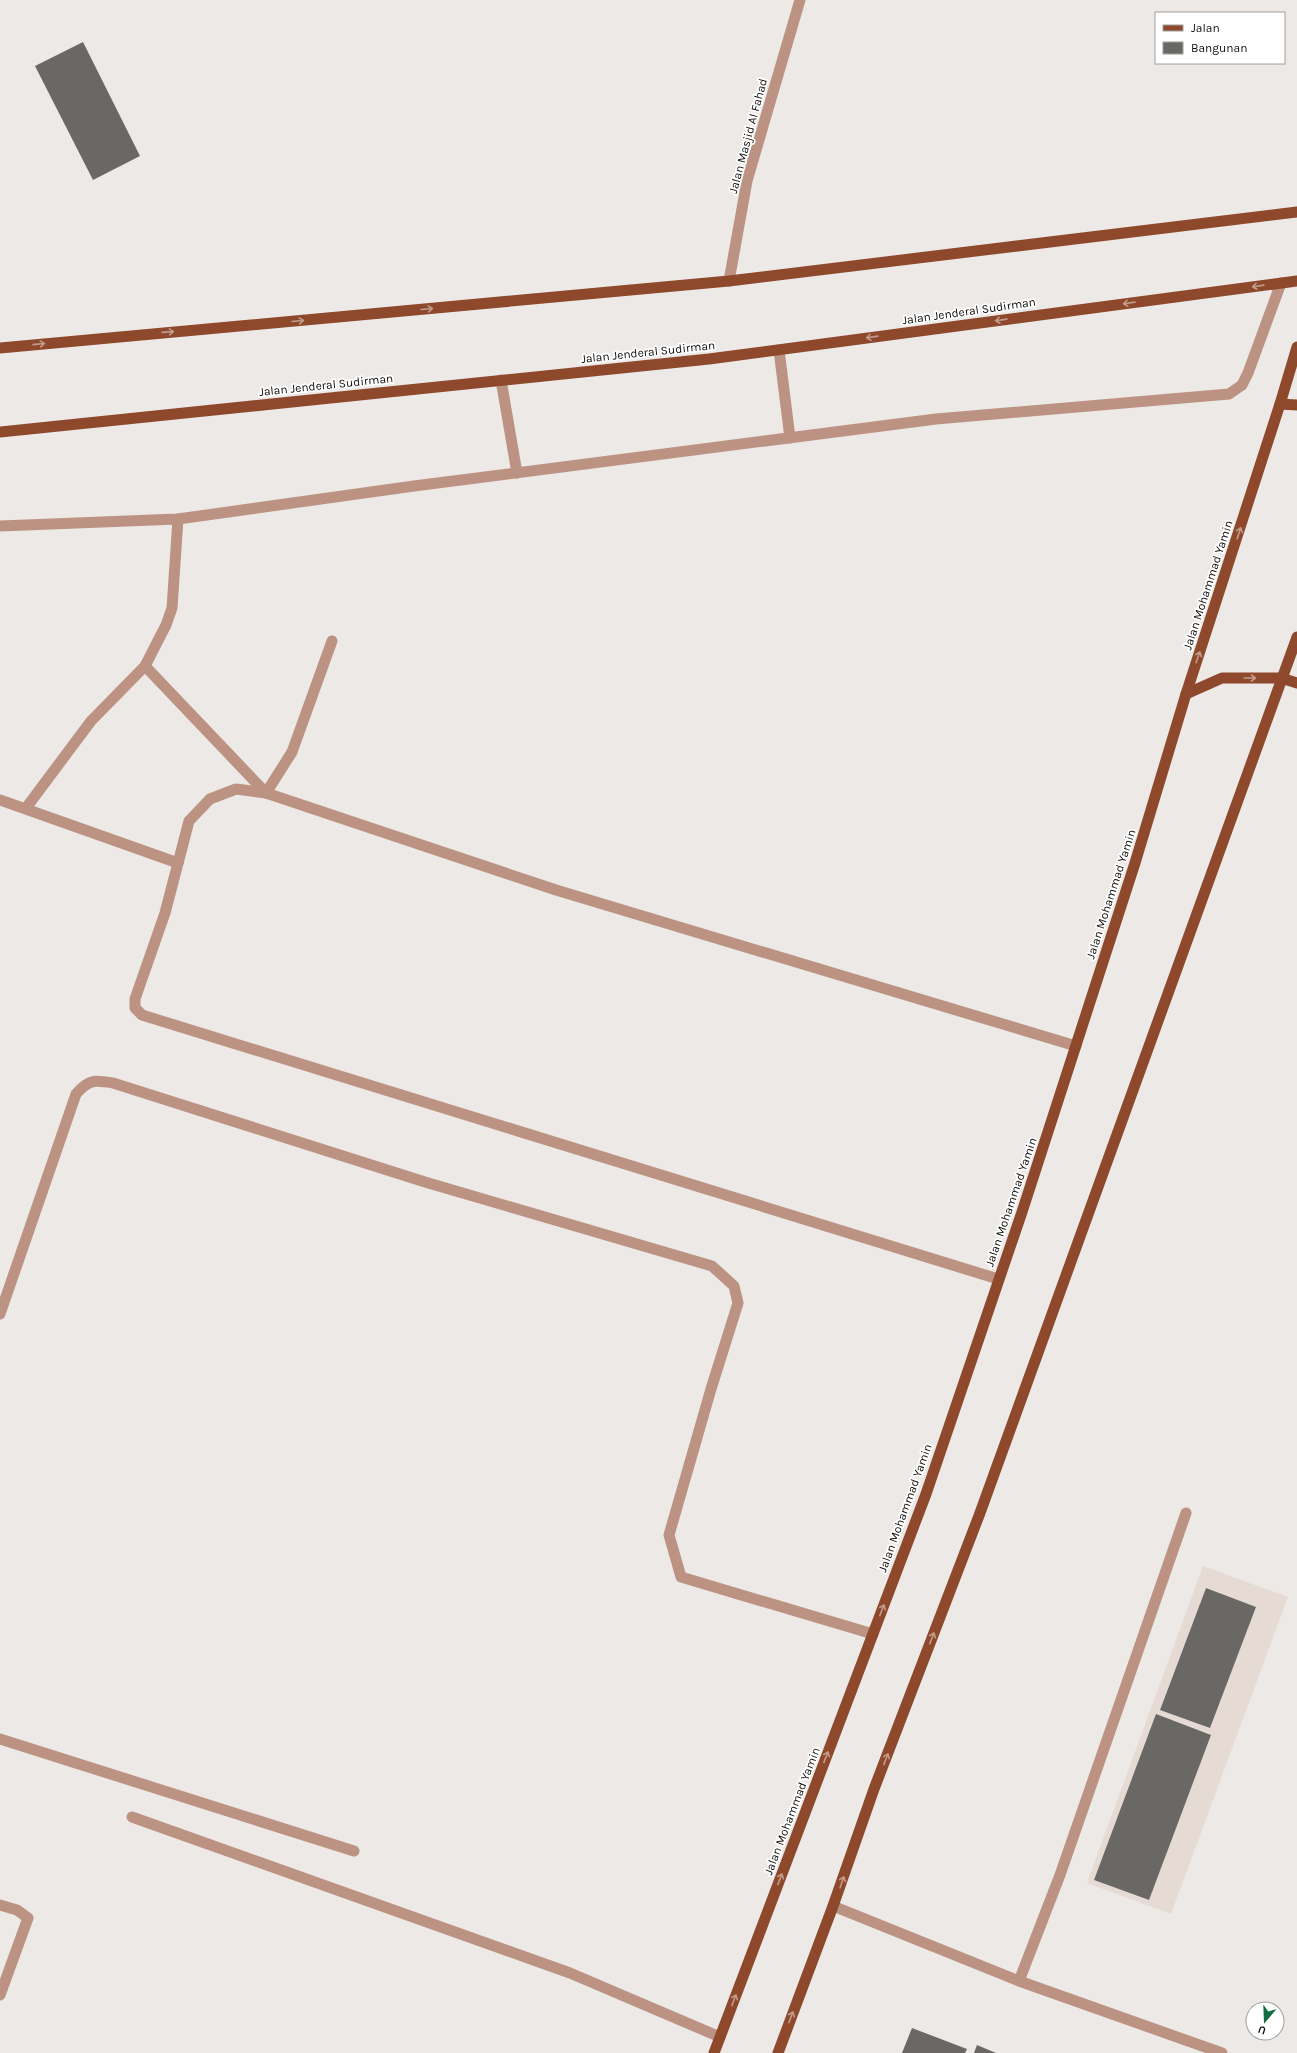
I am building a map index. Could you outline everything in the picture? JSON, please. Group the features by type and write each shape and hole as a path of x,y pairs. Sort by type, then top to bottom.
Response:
{"main road":[{"path":"0,348 729,281 1297,212"},
{"name":"Jalan Jenderal Sudirman","path":"0,432 709,359 1297,281"},
{"name":"Jalan Mohammad Yamin","path":"714,2053 926,1494 1076,1046 1133,870 1186,694 1297,347"},
{"path":"1280,404 1297,405"},
{"path":"778,2053 833,1906 874,1789 980,1513 1140,1067 1297,637"},
{"path":"1186,694 1222,678 1281,678 1297,682"}],"street":[{"name":"Jalan Masjid Al Fahad","path":"729,281 747,181 800,0"},
{"path":"0,526 178,519 517,473 936,419 1229,394 1242,385 1248,373 1281,283"},
{"path":"779,350 790,438"},
{"path":"501,380 517,473"},
{"path":"26,808 91,720 145,666 166,625 172,608 178,519"},
{"path":"266,794 292,752 332,641"},
{"path":"145,666 266,794"},
{"path":"998,1280 142,1016 135,1008 135,999 165,913 189,821 210,799 236,789 266,794 556,890 1076,1046"},
{"path":"0,800 178,863"},
{"path":"0,1314 76,1094 86,1083 97,1081 113,1083 425,1182 712,1266 734,1286 738,1302 700,1426 669,1535 681,1577 873,1634"},
{"path":"1019,1981 1060,1875 1186,1513"},
{"path":"0,1739 354,1851"},
{"path":"132,1817 570,1973 720,2037"},
{"path":"0,1905 17,1910 28,1918 0,1995"},
{"path":"833,1906 1019,1981 1222,2053"}],"shaded area":[{"path":"1203,1566 1288,1597 1171,1914 1087,1883","holes":["1206,1588 1256,1607 1210,1728 1160,1709","1156,1715 1211,1736 1148,1900 1094,1880"]}],"building":[{"path":"83,42 140,156 93,180 35,66"},
{"path":"1206,1588 1256,1607 1210,1728 1160,1710"},
{"path":"1156,1714 1211,1735 1149,1900 1094,1880"},
{"path":"912,2028 967,2049 965,2053 902,2053"},
{"path":"977,2045 996,2053 974,2053"}]}
